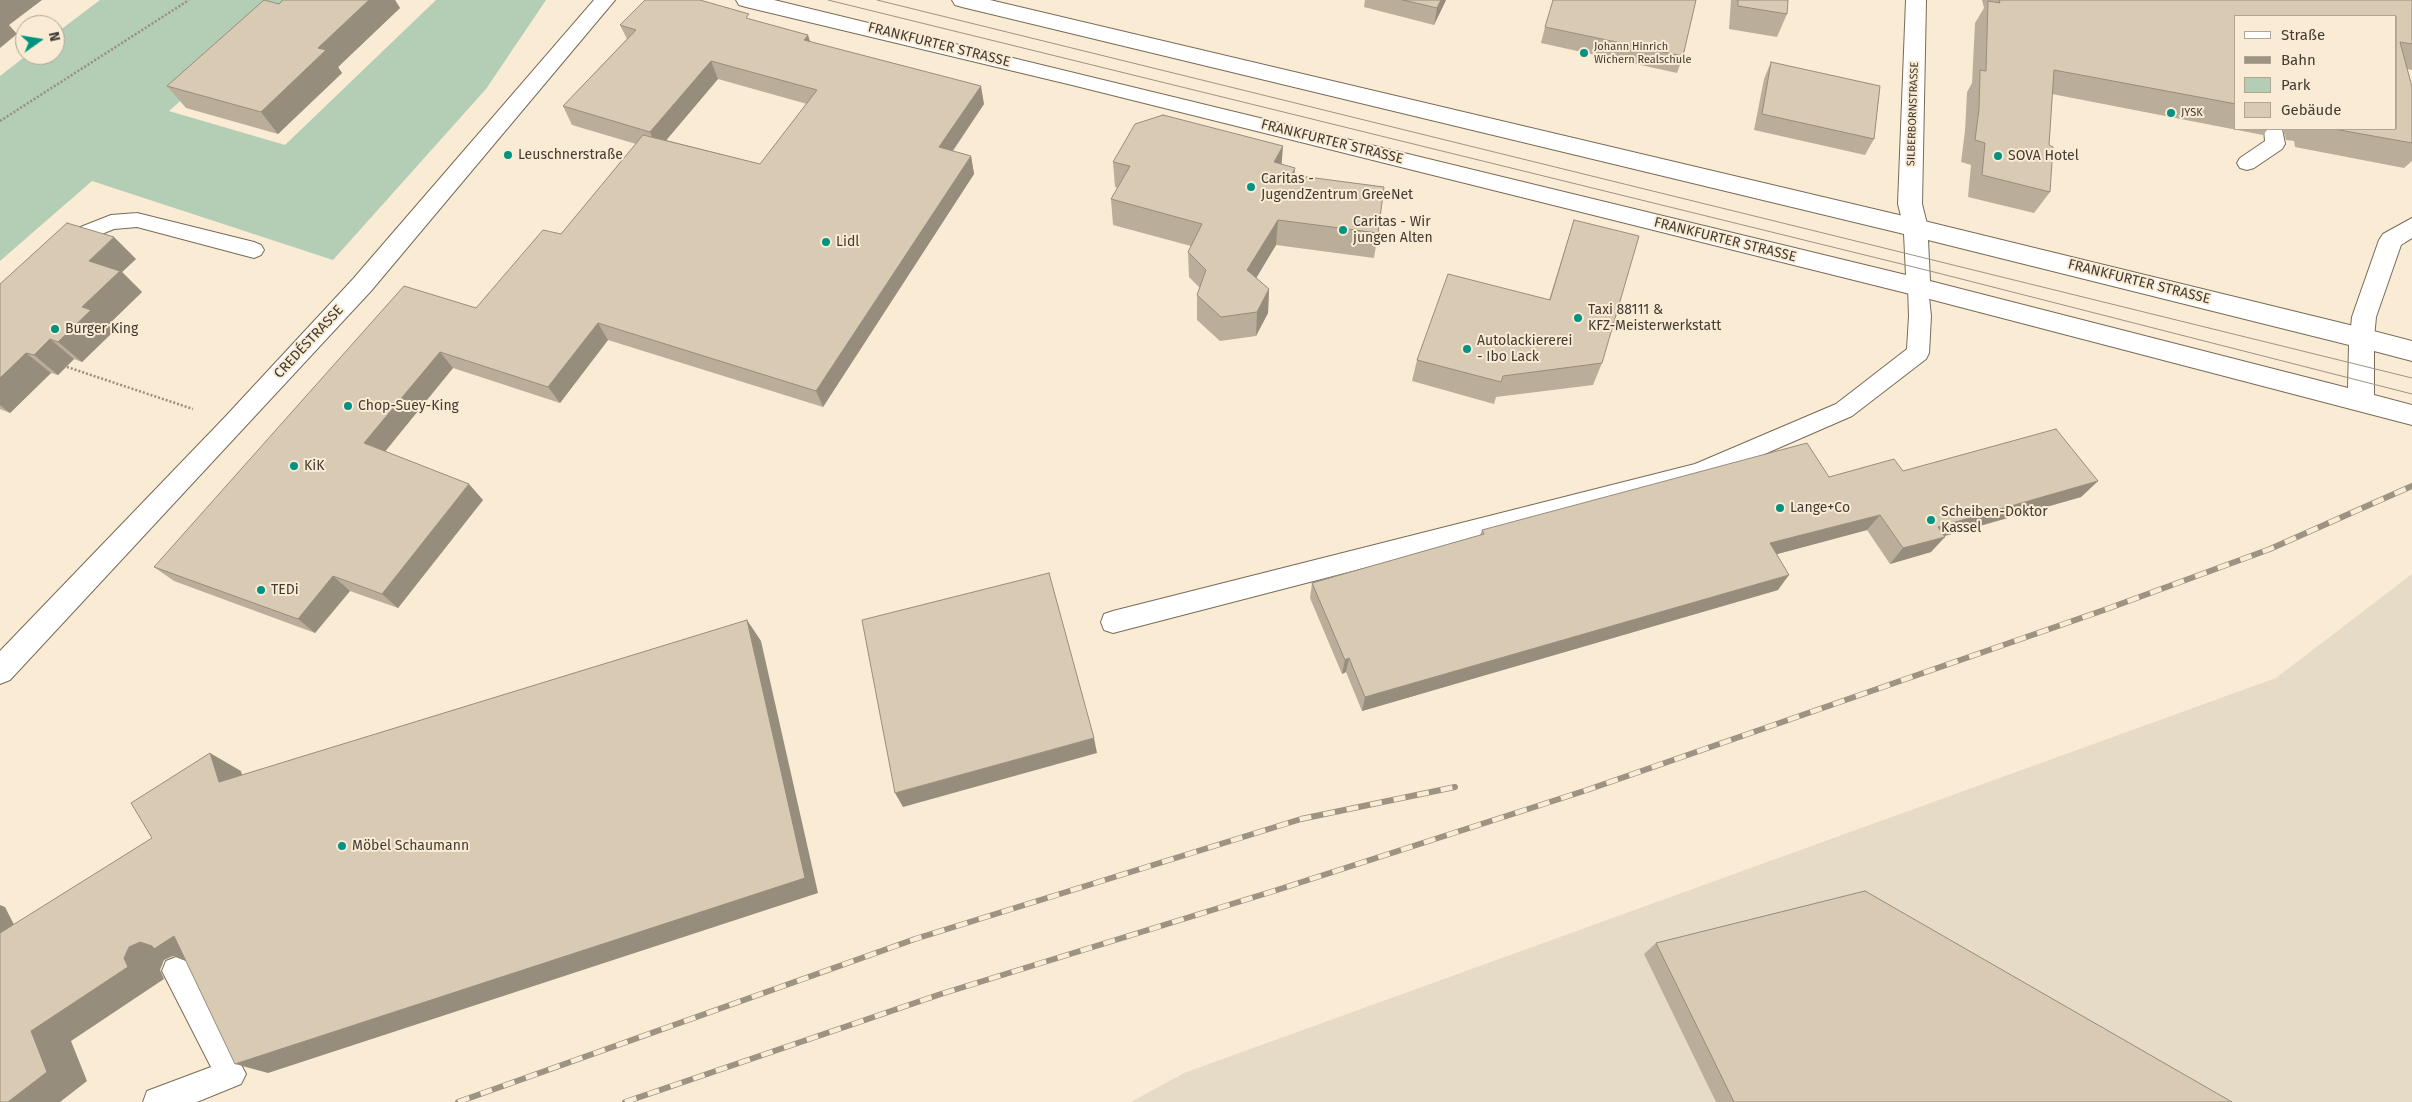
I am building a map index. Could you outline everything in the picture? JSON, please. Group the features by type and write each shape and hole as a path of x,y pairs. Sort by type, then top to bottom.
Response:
{"main road":[{"name":"CREDÉSTRASSE","path":"0,671 234,424 362,285 605,0"},
{"name":"FRANKFURTER STRASSE","path":"746,0 818,7 1918,287 2412,415"},
{"name":"FRANKFURTER STRASSE","path":"962,0 1916,228 2412,351"},
{"name":"SILBERBORNSTRASSE","path":"1916,0 1910,204 1916,228"},
{"path":"2361,401 2364,316 2391,240 2412,227"},
{"path":"1916,228 1918,287"}],"lane":[{"path":"2247,163 2275,144 2273,130"},
{"path":"50,266 85,233 111,222 120,221 137,220 254,250"},
{"path":"1113,622 1700,472 1844,410 1918,353 1920,316 1918,287"},
{"path":"158,1102 231,1074 176,971"}],"path":[{"path":"0,121 189,0"},
{"path":"67,367 234,424"}],"shaded area":[{"path":"2412,574 2412,1102 1131,1102 1184,1073 2276,678"}],"green space":[{"path":"100,0 294,0 169,111 285,145 436,0 546,0 486,89 333,260 92,181 0,261 0,76 15,64 65,65 65,26"}],"building":[{"path":"264,0 279,4 283,0 369,0 318,48 326,50 261,112 167,86"},
{"path":"645,0 700,0 749,14 746,18 808,35 804,40 981,86 939,147 971,156 816,391 598,323 548,387 440,352 364,443 469,484 382,594 333,576 298,619 154,567 404,286 476,308 543,230 561,234 643,135 760,164 817,90 711,61 650,132 563,106 636,30 620,25"},
{"path":"1403,0 1441,0 1437,8"},
{"path":"1553,0 1696,0 1683,56 1545,27"},
{"path":"1738,0 1788,0 1787,14 1738,6"},
{"path":"1999,0 2412,0 2412,44 2400,42 2412,87 2412,143 2340,130 2397,130 2397,15 2234,15 2234,104 2054,70 2049,145 2053,147 2050,192 1982,175 1985,143 1975,140 1979,109 1980,70 1986,71 1988,1 2000,3"},
{"path":"1771,62 1880,86 1874,139 1762,114"},
{"path":"1163,115 1283,146 1274,162 1295,168 1292,175 1384,187 1378,233 1278,220 1247,270 1269,289 1257,312 1221,317 1197,295 1206,270 1188,252 1202,224 1111,199 1130,166 1113,162 1135,124"},
{"path":"1574,220 1639,236 1602,363 1503,376 1501,382 1417,360 1448,274 1550,300"},
{"path":"67,223 114,237 89,261 120,271 82,307 91,310 58,342 50,339 34,355 26,353 0,378 0,284"},
{"path":"2056,429 2098,481 1938,527 1945,537 1903,548 1880,515 1770,543 1789,575 1365,697 1349,658 1345,660 1312,583 1484,534 1482,530 1807,443 1829,477 1894,459 1903,471"},
{"path":"1049,573 1094,738 895,793 862,620"},
{"path":"747,620 805,878 235,1064 174,936 154,949 152,946 140,942 129,947 124,958 128,967 31,1031 47,1072 8,1102 0,1102 0,933 152,838 131,803 210,753 219,782"},
{"path":"1865,891 2232,1102 1734,1102 1656,943"}],"tram line":[{"path":"828,0 1934,272 2412,394"},
{"path":"877,0 2412,378"}],"railway":[{"path":"625,1102 941,994 1277,890 1587,790 2104,610 2270,549 2412,486"},
{"path":"458,1102 915,939 1301,819 1455,787"}],"place":[{"name":"Johann Hinrich Wichern Realschule","path":"1584,53"},
{"name":"JYSK","path":"2171,113"},
{"name":"Leuschnerstraße","path":"508,155"},
{"name":"SOVA Hotel","path":"1998,156"},
{"name":"Caritas - JugendZentrum GreeNet","path":"1251,187"},
{"name":"Caritas - Wir jungen Alten","path":"1343,230"},
{"name":"Lidl","path":"826,242"},
{"name":"Taxi 88111 & KFZ-Meisterwerkstatt","path":"1578,318"},
{"name":"Burger King","path":"55,329"},
{"name":"Autolackiererei - Ibo Lack","path":"1467,349"},
{"name":"Chop-Suey-King","path":"348,406"},
{"name":"KiK","path":"294,466"},
{"name":"Lange+Co","path":"1780,508"},
{"name":"Scheiben-Doktor Kassel","path":"1931,520"},
{"name":"TEDi","path":"261,590"},
{"name":"Möbel Schaumann","path":"342,846"}]}
